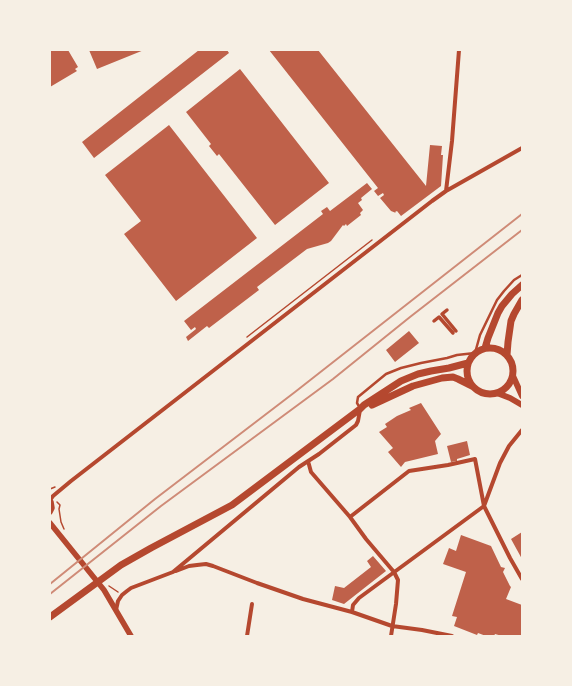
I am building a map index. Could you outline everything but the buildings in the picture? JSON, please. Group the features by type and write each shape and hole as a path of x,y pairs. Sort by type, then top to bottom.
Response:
{"main road":[{"path":"485,348 502,306 522,285"},
{"path":"507,355 512,321 514,314 522,300"},
{"path":"473,387 467,375 468,363 475,353 485,348 493,348 500,350 507,355 512,364 513,376 522,396"},
{"path":"360,410 364,405 409,377 468,363"},
{"path":"50,617 121,565 232,505 360,410 413,386 442,378 453,377 478,391 490,394 502,391 511,382 513,376"},
{"path":"497,393 522,405"},
{"path":"50,622 89,589"}],"street":[{"path":"446,191 452,141 459,50"},
{"path":"50,512 52,508 51,499 296,306 446,191 522,148"},
{"path":"434,321 439,317 454,332 442,314 447,310"},
{"path":"173,572 287,477 356,425 360,410"},
{"path":"352,612 353,605 359,598 484,506 500,463 509,446 522,430"},
{"path":"350,517 409,471 475,459 484,506 522,579"},
{"path":"308,461 311,472 350,517 366,539 394,572 398,580 391,636"},
{"path":"50,523 104,590 132,636"},
{"path":"116,610 118,601 122,595 131,588 188,566 206,564 257,585 352,612 392,626 452,636"},
{"path":"247,636 252,604"}],"lane":[{"path":"360,410 357,403 358,397 386,374 401,368 421,363 457,355 475,353 480,335 497,300 514,280 522,275"}],"path":[{"path":"51,499 60,505 61,522 66,531"}],"railway":[{"path":"50,584 155,499 295,392 522,214"},
{"path":"50,594 161,506 333,379 522,230"}]}
